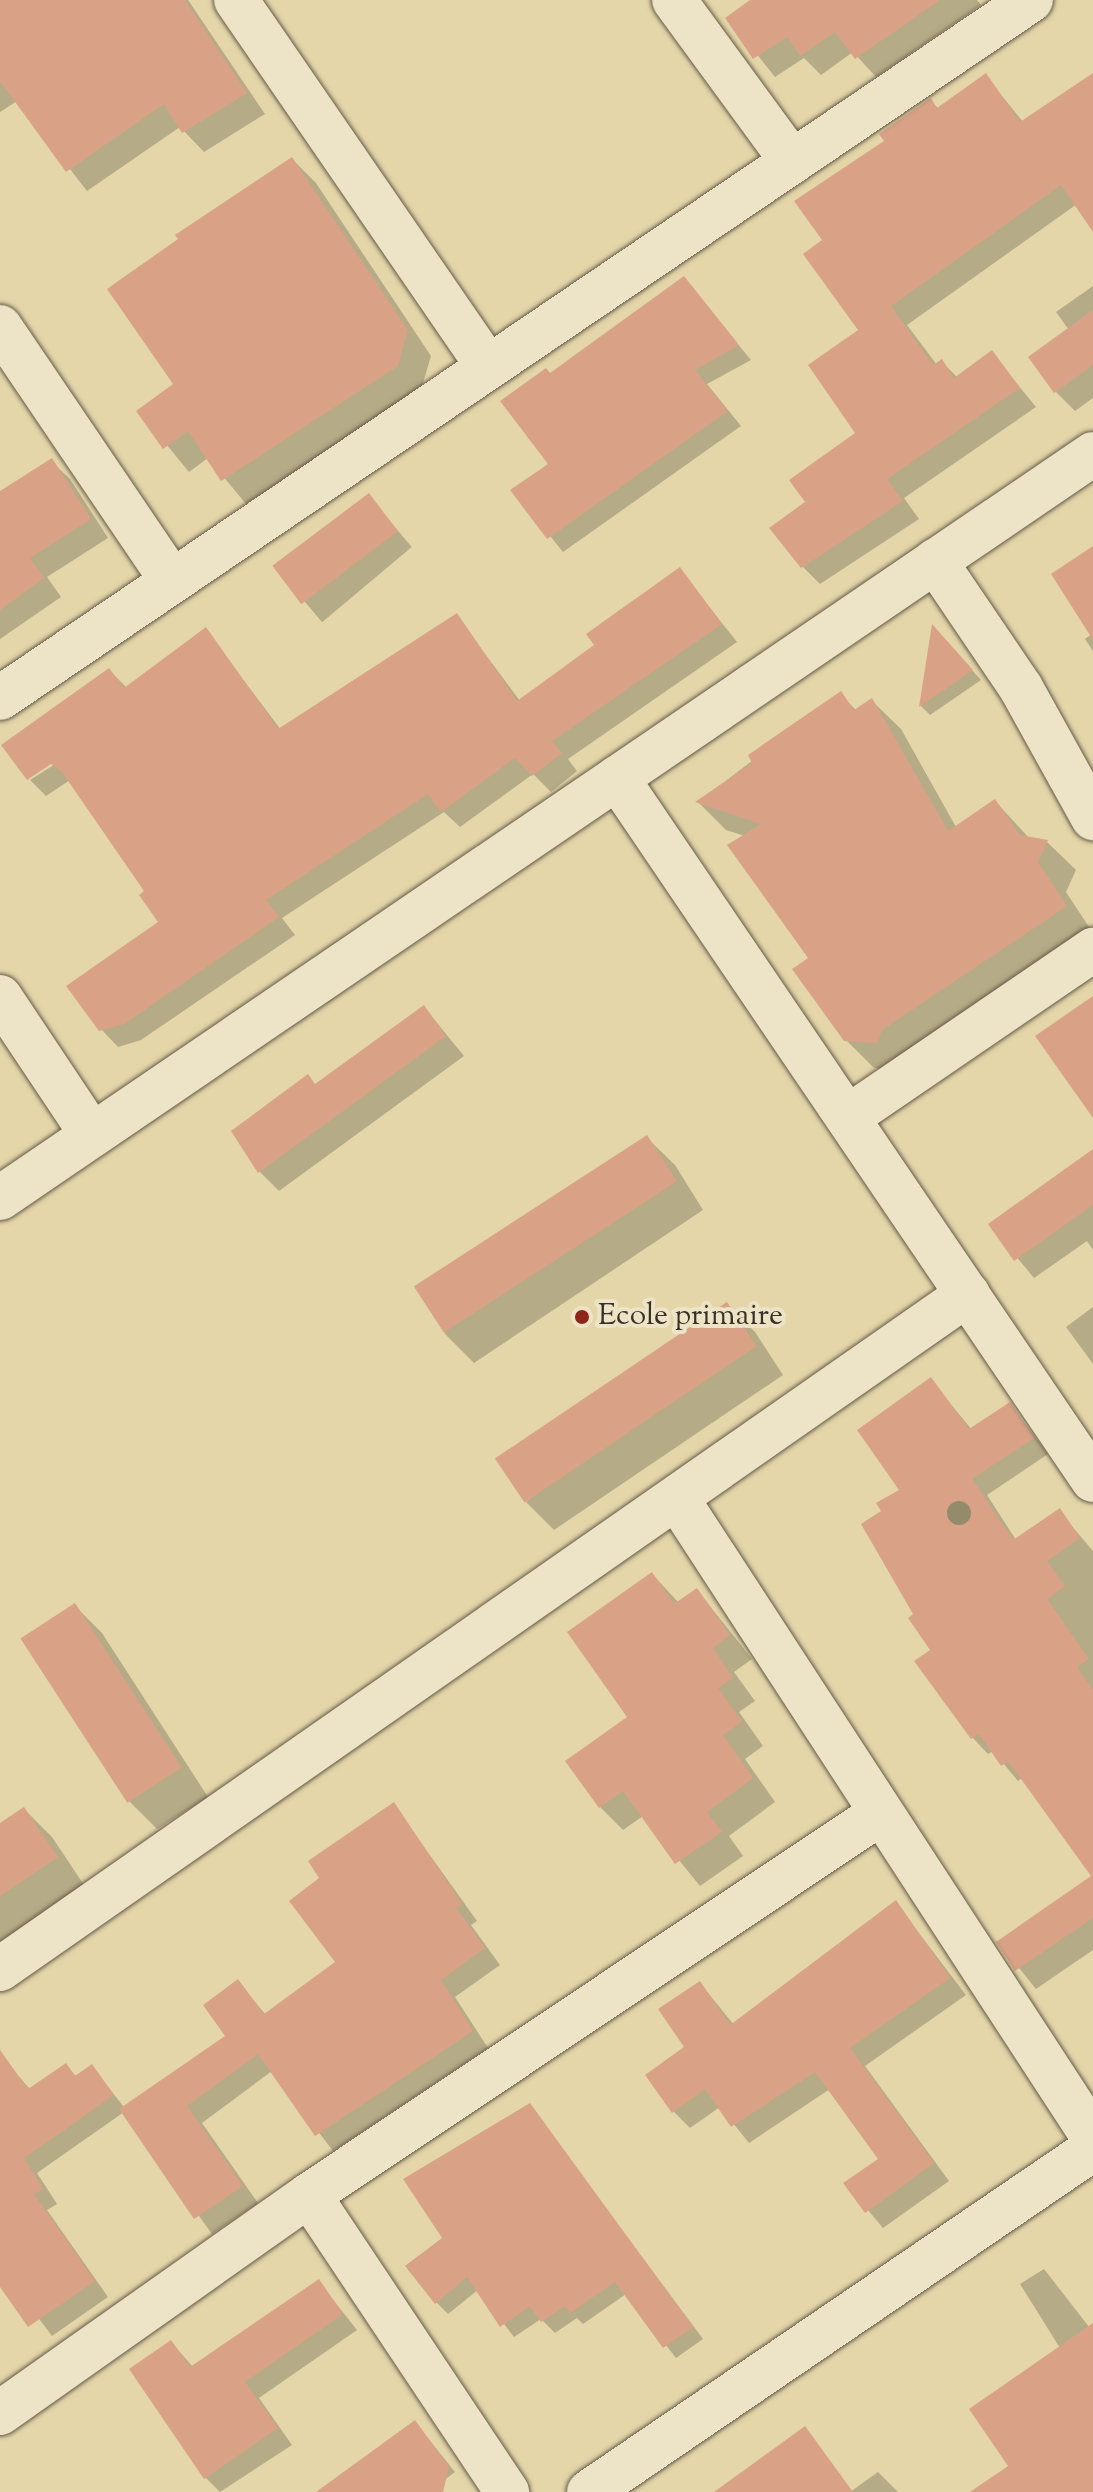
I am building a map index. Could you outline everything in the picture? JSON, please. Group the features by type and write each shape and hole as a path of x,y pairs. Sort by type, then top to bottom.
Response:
{"street":[{"path":"236,0 488,367"},
{"path":"674,0 792,161"},
{"path":"0,698 1031,0"},
{"path":"0,327 172,581"},
{"path":"0,1198 1093,454"},
{"path":"935,561 1021,688 1093,818"},
{"path":"617,778 1093,1480"},
{"path":"848,1117 1093,950"},
{"path":"0,997 92,1135"},
{"path":"0,1969 678,1500 968,1294"},
{"path":"678,1500 1093,2137"},
{"path":"0,2413 309,2195 881,1813"},
{"path":"589,2492 1093,2149"},
{"path":"309,2195 507,2492"}],"building":[{"path":"0,0 185,0 247,93 182,133 164,104 66,172 0,81"},
{"path":"750,0 940,0 855,59 835,32 800,56 787,37 753,59 725,18"},
{"path":"986,73 1020,122 1093,73 1093,232 1061,185 891,306 933,365 942,359 954,378 992,350 1020,388 887,479 903,501 801,568 769,528 805,502 789,480 855,433 808,365 858,330 803,254 822,240 794,201 884,141 879,134 931,98 937,108"},
{"path":"292,157 408,330 398,366 221,481 188,431 163,449 136,411 173,384 107,289 178,239 175,235"},
{"path":"684,276 739,345 695,370 728,411 547,539 510,490 548,464 500,401 546,368 550,373"},
{"path":"1093,310 1093,365 1054,393 1028,357"},
{"path":"52,458 91,519 30,558 44,578 0,610 0,491"},
{"path":"369,493 398,531 301,604 272,566"},
{"path":"1093,546 1093,640 1051,574"},
{"path":"680,567 722,624 552,741 562,753 532,776 515,758 441,812 428,794 266,900 279,917 124,1024 99,1031 66,986 158,922 139,895 144,891 62,772 51,764 27,780 1,745 109,668 124,688 206,627 278,729 457,613 517,701 594,645 586,634"},
{"path":"932,624 973,670 919,707"},
{"path":"841,691 854,710 872,698 948,831 995,799 1020,835 1048,840 1038,862 1067,906 882,1030 877,1043 844,1041 792,969 808,958 727,845 761,824 695,802 752,763 748,755"},
{"path":"1093,996 1093,1118 1035,1036"},
{"path":"424,1005 446,1036 258,1173 231,1131 308,1074 315,1084"},
{"path":"647,1135 677,1181 444,1333 414,1286"},
{"path":"1093,1149 1093,1205 1014,1261 988,1224"},
{"path":"727,1302 757,1346 525,1503 495,1459"},
{"path":"931,1377 969,1429 1010,1402 1034,1438 972,1479 1013,1540 1060,1508 1080,1538 1047,1561 1065,1586 1047,1599 1089,1659 1077,1667 1093,1690 1093,1918 1015,1971 996,1942 1091,1876 1008,1761 1001,1766 979,1734 971,1739 914,1661 930,1650 908,1618 913,1614 861,1524 881,1511 876,1503 899,1490 857,1430"},
{"path":"652,1572 674,1604 697,1588 730,1635 713,1648 733,1678 718,1688 742,1722 723,1735 753,1778 707,1812 722,1832 675,1864 623,1791 599,1808 565,1761 627,1717 567,1632"},
{"path":"75,1603 182,1767 127,1803 20,1638"},
{"path":"394,1802 462,1904 456,1908 485,1948 441,1980 473,2031 315,2136 258,2054 187,2106 243,2186 194,2219 119,2109 225,2036 203,2005 238,1979 264,2014 335,1962 289,1901 319,1878 308,1861"},
{"path":"24,1807 58,1857 0,1896 0,1823"},
{"path":"896,1900 950,1978 850,2048 934,2163 865,2213 843,2183 878,2159 815,2072 731,2127 705,2089 672,2113 645,2075 684,2047 658,2009 700,1981 730,2025"},
{"path":"0,2050 28,2089 66,2063 75,2076 92,2064 114,2095 24,2158 43,2189 34,2194 95,2281 28,2327 0,2287"},
{"path":"530,2103 693,2327 663,2348 615,2282 570,2313 565,2306 541,2322 530,2306 500,2327 467,2277 435,2304 405,2266 442,2238 403,2179"},
{"path":"319,2279 343,2314 245,2382 278,2428 204,2479 129,2369 171,2340 190,2367"},
{"path":"1093,2323 1093,2492 970,2492 1008,2466 969,2409"},
{"path":"415,2420 449,2467 443,2492 316,2492"},
{"path":"805,2426 853,2492 714,2492"}],"place":[{"name":"Ecole primaire","path":"582,1317"}]}
